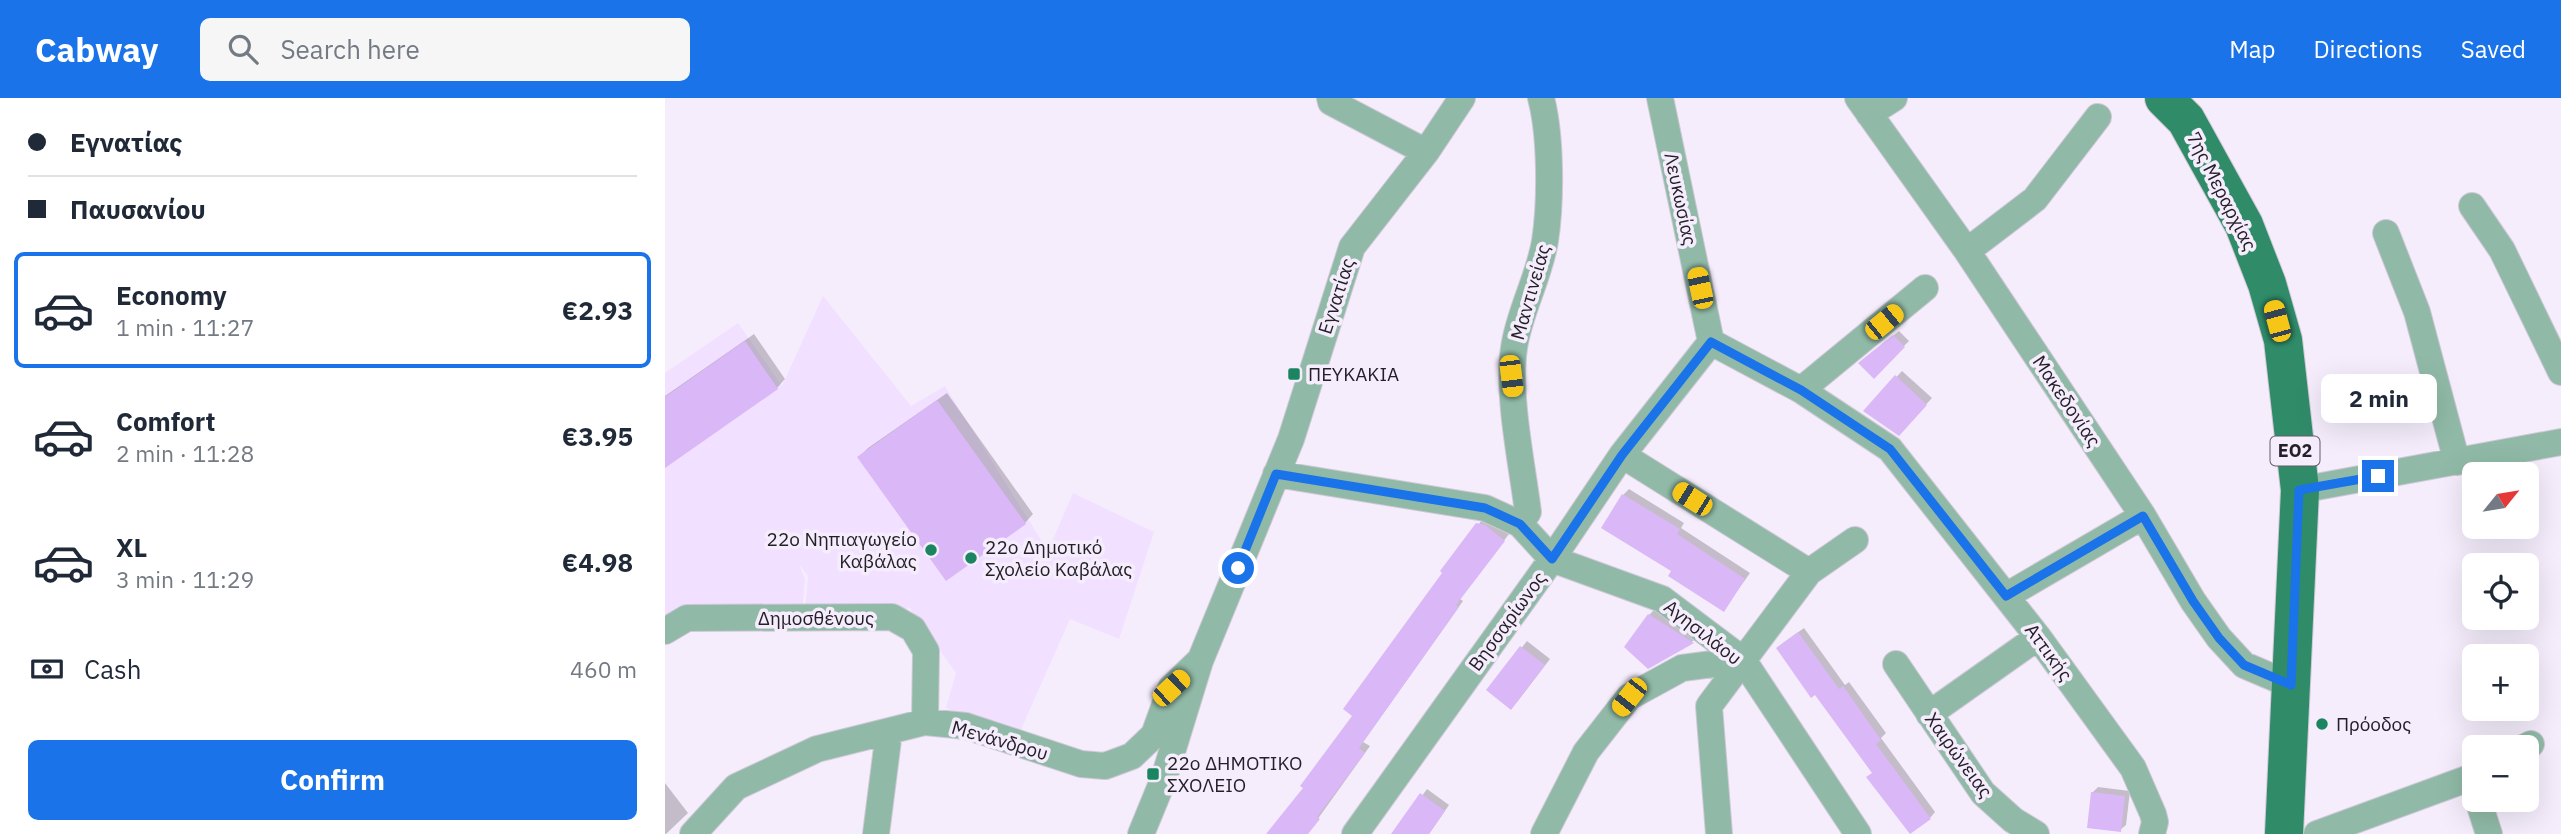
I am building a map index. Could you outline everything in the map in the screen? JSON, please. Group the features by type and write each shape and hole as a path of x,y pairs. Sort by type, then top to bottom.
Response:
{"main road":[{"name":"7ης Μεραρχίας","path":"2164,98 2186,120 2238,214 2267,284 2283,340 2299,490 2284,834"}],"street":[{"path":"1330,98 1331,102 1426,152"},
{"name":"Εγνατίας","path":"1141,834 1164,778 1200,661 1291,439 1353,247 1426,152 1462,98"},
{"name":"Μαντινείας","path":"1520,524 1528,512 1511,376 1514,346 1545,242 1547,122 1541,98"},
{"name":"Λευκωσίας","path":"1660,98 1711,342"},
{"path":"1863,106 1895,98"},
{"name":"Μακεδονίας","path":"1863,106 1968,251 2143,516 2193,601 2219,638 2244,665 2291,685"},
{"path":"1968,251 2035,199 2098,117"},
{"path":"2472,206 2501,250 2561,372"},
{"path":"2386,233 2417,312 2457,462"},
{"path":"1801,390 1925,288"},
{"name":"Αττικής","path":"1711,342 1801,390 1890,449 2038,637 2133,768 2153,814 2155,822 2152,834"},
{"name":"Βησσαρίωνος","path":"1355,834 1552,559 1622,455 1711,342"},
{"path":"2299,490 2561,442"},
{"path":"1622,455 1809,572"},
{"name":"Αγησιλάου","path":"1276,474 1485,508 1520,524 1552,559 1662,599 1743,660 1858,834"},
{"path":"2006,596 2143,516"},
{"path":"1719,834 1709,706 1809,572 1855,540"},
{"name":"Δημοσθένους","path":"665,631 687,618 893,618 913,629 926,651 925,722"},
{"path":"1929,714 2038,637"},
{"path":"1544,834 1586,752 1629,697 1682,668 1743,660"},
{"name":"Μενάνδρου","path":"693,834 736,787 817,749 925,722 966,726 1081,764 1104,766 1132,755 1154,735 1171,688 1200,661"},
{"name":"Χαιρώνειας","path":"1896,664 1983,793 2014,820 2036,834"},
{"path":"876,834 889,732"},
{"path":"2317,834 2462,790"},
{"path":"2483,812 2489,834"}],"shaded area":[{"path":"823,296 911,406 945,386 1048,551 1073,493 1154,532 1119,639 1070,619 1018,736 946,708 956,673 909,607 882,627 804,624 808,576 799,564 805,579 801,625 665,627 665,373 738,323 782,386"}],"building":[{"path":"1893,335 1905,347 1874,379 1858,363"},
{"path":"745,341 778,389 665,468 665,397"},
{"path":"1895,375 1927,405 1899,436 1863,411"},
{"path":"937,400 1026,524 946,581 857,457"},
{"path":"1622,494 1680,529 1677,534 1745,579 1724,612 1668,576 1671,571 1601,528"},
{"path":"1476,523 1485,525 1505,541 1456,605 1459,607 1359,748 1365,753 1317,817 1320,819 1308,834 1266,834 1303,788 1300,786 1352,716 1343,709"},
{"path":"1648,614 1694,643 1648,669 1624,647"},
{"path":"1798,632 1839,689 1843,686 1881,740 1876,744 1931,819 1910,834 1866,777 1872,773 1815,695 1811,698 1776,648"},
{"path":"1520,646 1545,665 1511,710 1486,690"},
{"path":"2091,792 2125,796 2121,832 2087,828"},
{"path":"1420,793 1445,811 1429,834 1391,834"}],"place":[{"name":"ΠΕΥΚΑΚΙΑ","path":"1294,374"},
{"name":"22ο Νηπιαγωγείο Καβάλας","path":"931,550"},
{"name":"22ο Δημοτικό Σχολείο Καβάλας","path":"971,558"},
{"name":"Πρόοδος","path":"2322,724"},
{"name":"22ο ΔΗΜΟΤΙΚΟ ΣΧΟΛΕΙΟ","path":"1153,774"}],"route":[{"path":"1238,568 1276,474 1485,508 1520,524 1552,559 1622,455 1711,342 1801,390 1890,449 2006,596 2143,516 2193,601 2219,638 2244,665 2291,685 2299,490 2378,476"}]}
